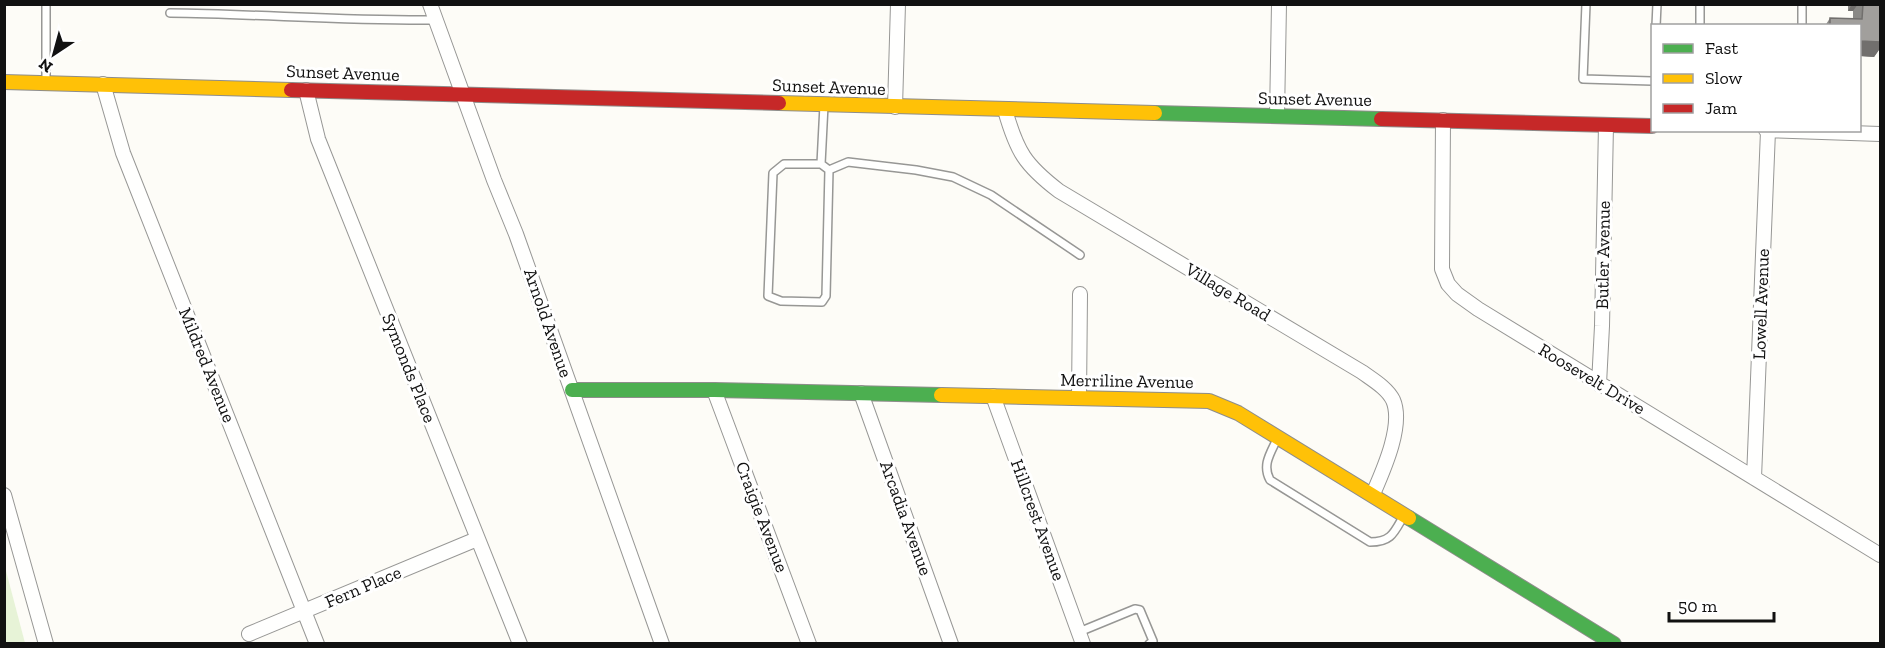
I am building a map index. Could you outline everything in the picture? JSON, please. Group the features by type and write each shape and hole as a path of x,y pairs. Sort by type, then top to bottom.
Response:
{"street":[{"name":"Arnold Avenue","path":"430,4 516,234 662,644"},
{"path":"895,107 898,4"},
{"path":"1277,116 1279,4"},
{"name":"Sunset Avenue","path":"4,82 1005,110 1651,125"},
{"name":"Mildred Avenue","path":"103,84 123,153 317,644"},
{"name":"Symonds Place","path":"306,90 318,139 520,644"},
{"name":"Village Road","path":"1005,110 1012,136 1026,161 1036,174 1059,191 1362,372 1385,389 1393,400 1395,430 1384,469 1373,495"},
{"name":"Roosevelt Drive","path":"1443,120 1442,269 1448,284 1457,294 1599,384 1881,555"},
{"name":"Butler Avenue","path":"1599,384 1606,125"},
{"name":"Lowell Avenue","path":"1755,478 1767,132"},
{"path":"1830,132 1881,134"},
{"path":"1079,398 1080,294"},
{"name":"Merriline Avenue","path":"572,390 714,390 1209,401 1238,413 1614,644"},
{"name":"Craigie Avenue","path":"714,390 809,644"},
{"name":"Arcadia Avenue","path":"861,393 951,644"},
{"name":"Hillcrest Avenue","path":"993,396 1081,638"},
{"path":"4,495 46,644"},
{"name":"Fern Place","path":"249,634 477,539"}],"lane":[{"path":"46,4 46,83"},
{"path":"1586,4 1583,79 1651,81"},
{"path":"1656,24 1657,4"},
{"path":"1700,4 1700,24"},
{"path":"1802,4 1802,24"},
{"path":"170,13 436,20"},
{"path":"821,164 824,105"},
{"path":"830,170 848,162 953,177 991,195 1080,255"},
{"path":"784,164 821,164 830,170 826,296 822,302 781,301 768,296 773,173 784,164"},
{"path":"1278,437 1266,462 1265,472 1270,480 1370,542 1381,542 1392,536 1405,514"},
{"path":"1081,638 1135,609 1140,610 1153,641 1149,644"}],"green space":[{"path":"5,567 25,643 5,643"}],"building":[{"path":"1863,4 1881,4 1881,42 1861,41 1861,24 1830,24 1830,18 1862,19"}],"traffic: fast":[{"path":"1155,113 1381,119"},
{"path":"572,390 714,390 941,395"},
{"path":"1409,518 1614,644"}],"traffic: slow":[{"path":"4,82 291,90"},
{"path":"779,103 1155,113"},
{"path":"941,395 1209,401 1238,413 1409,518"}],"traffic: jam":[{"path":"291,90 779,103"},
{"path":"1381,119 1651,126"}]}
